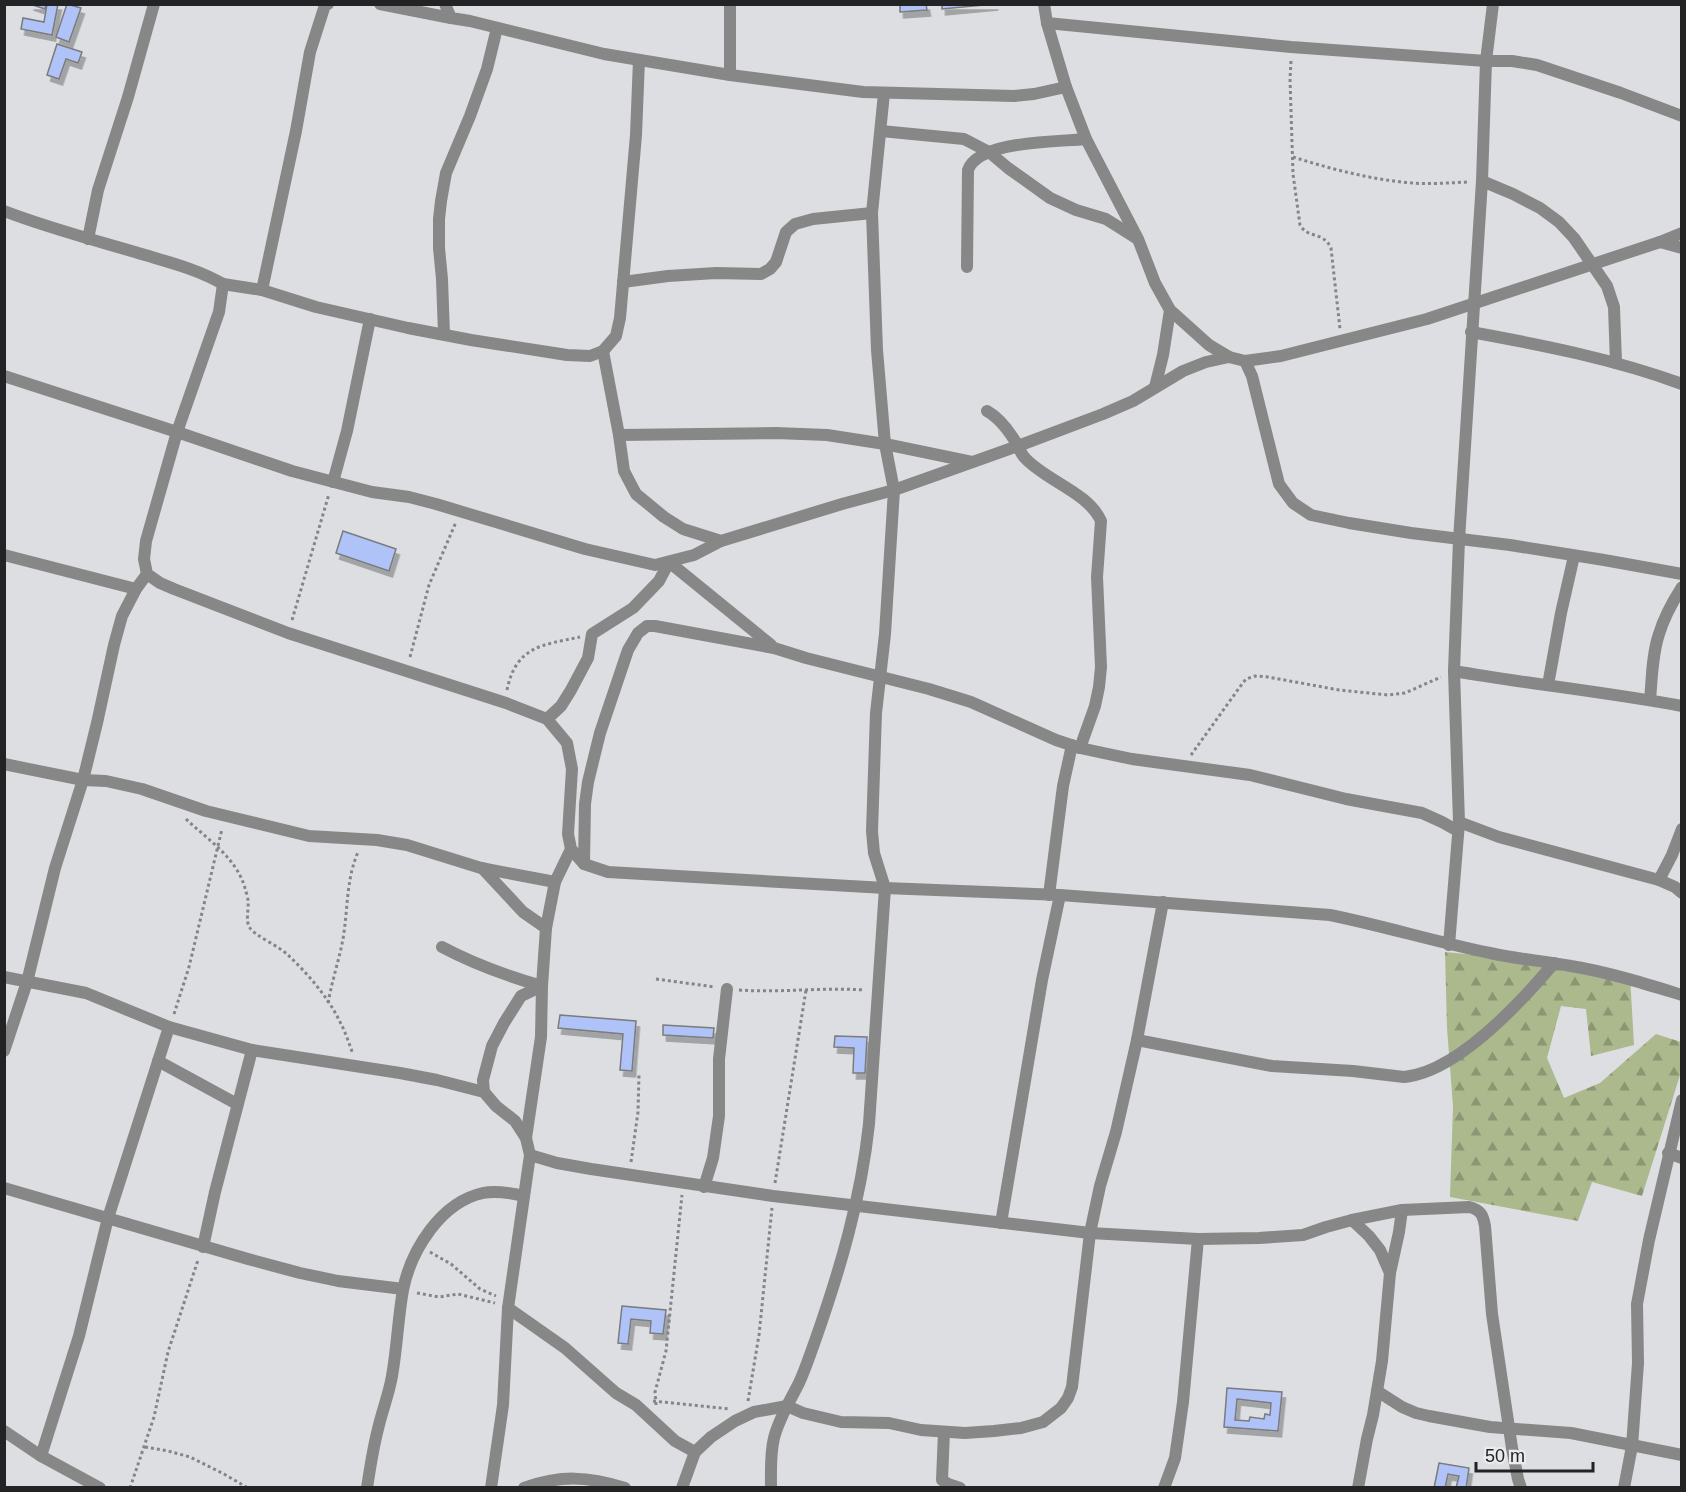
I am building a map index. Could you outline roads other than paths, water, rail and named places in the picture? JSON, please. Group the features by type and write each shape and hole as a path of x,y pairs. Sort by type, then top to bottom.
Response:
{"street":[{"path":"88,238 98,190 128,97 154,4"},
{"path":"262,290 310,52 326,5 312,4"},
{"path":"380,4 470,21 604,54 730,75 849,91 1014,96 1066,87"},
{"path":"445,4 451,18"},
{"path":"730,4 730,75"},
{"path":"1044,4 1066,87 1086,139 1138,239 1155,283 1170,310 1209,345 1230,357 1245,361 1281,356 1427,319 1682,233"},
{"path":"1449,945 1459,827 1454,671 1459,540 1482,181 1486,61 1493,4"},
{"path":"1047,22 1291,47 1537,64 1682,116"},
{"path":"444,334 439,248 441,201 446,173 487,69 497,28"},
{"path":"4,211 181,266 205,274 223,284 262,290 316,307 408,328 502,345 567,355 590,356 603,351 615,336 620,318 636,135 639,60"},
{"path":"771,1488 774,1438 799,1382 838,1272 865,1161 869,1125 885,888 874,853 872,831 876,713 885,634 894,490 885,444 876,340 872,213 884,93"},
{"path":"881,131 964,139 989,152 1050,198 1076,210 1106,219 1138,239"},
{"path":"967,267 968,170 971,163 989,152 1027,143 1086,139"},
{"path":"1482,181 1540,208 1574,238 1607,286 1614,307 1616,363"},
{"path":"623,282 716,273 761,274 776,262 786,232 795,224 813,219 872,213"},
{"path":"1660,242 1682,248"},
{"path":"223,284 219,312 177,432 146,541 144,559 147,574 174,590 288,633 547,719 567,742 572,769 568,834 571,849 584,864 608,872 646,875 1055,895 1330,915 1371,923 1449,945 1597,972 1682,995"},
{"path":"1155,387 1170,310"},
{"path":"333,482 347,431 370,319"},
{"path":"1472,332 1616,363 1682,384"},
{"path":"603,351 624,471 636,494 683,529 721,541"},
{"path":"4,376 292,471 372,492 418,500 585,549 655,565 694,555 721,541 894,490 1018,446 1132,401 1183,371 1206,362 1230,357"},
{"path":"1245,361 1252,376 1279,484 1293,503 1311,515 1390,530 1510,545 1634,564 1682,574"},
{"path":"987,411 1003,423 1024,458 1087,503 1101,521 1096,578 1101,667 1099,687 1095,706 1076,747 1064,786 1055,895 1001,1223"},
{"path":"619,435 776,433 827,435 973,462"},
{"path":"4,555 136,589"},
{"path":"1548,685 1574,556"},
{"path":"547,719 561,706 588,658 592,634 633,608 659,580 669,562"},
{"path":"669,562 774,648"},
{"path":"4,1051 27,982 55,868 83,780 122,616 147,574"},
{"path":"1650,700 1652,667 1659,634 1670,606 1682,586"},
{"path":"584,864 585,804 600,733 628,650 638,633 646,626 655,626 774,648 929,689 971,702 1076,747 1132,759 1250,775 1346,799 1422,813 1459,827 1659,879 1682,892"},
{"path":"1454,671 1682,705"},
{"path":"4,764 142,789 226,816 309,836 377,840 407,845 481,868 555,882"},
{"path":"1659,879 1682,829"},
{"path":"526,1138 541,1037 546,928 555,882 571,849"},
{"path":"481,868 523,912 546,928"},
{"path":"682,1488 695,1452 711,1437 750,1411 787,1406 803,1413 841,1422 890,1423 921,1430 965,1433 1021,1428 1043,1422 1061,1408 1072,1387 1090,1233 1137,1040 1163,902"},
{"path":"442,947 480,966 543,986"},
{"path":"1137,1040 1272,1066 1414,1077 1443,1064 1483,1035 1505,1017 1554,963"},
{"path":"4,977 86,993 170,1027 252,1050 437,1080 483,1092 515,1121 526,1138 530,1155 509,1304 503,1405 491,1488"},
{"path":"483,1092 483,1080 492,1046 504,1023 521,996 543,986"},
{"path":"704,1187 714,1151 720,1116 719,1059 727,989"},
{"path":"41,1456 79,1336 108,1218 170,1027"},
{"path":"203,1247 252,1050"},
{"path":"158,1061 237,1104"},
{"path":"1624,1488 1632,1446 1638,1363 1637,1304 1668,1153 1682,1100"},
{"path":"1668,1153 1682,1158"},
{"path":"530,1155 557,1163 628,1175 773,1196 1090,1233 1198,1239 1303,1235 1352,1220 1402,1210 1469,1206 1482,1214 1485,1226 1492,1314 1509,1428 1521,1488"},
{"path":"4,1188 248,1260 338,1281 404,1288"},
{"path":"367,1488 378,1430 392,1380 404,1288 412,1261 421,1244 449,1209 465,1199 485,1192 524,1196"},
{"path":"1358,1488 1382,1361 1390,1273 1402,1210"},
{"path":"1352,1220 1380,1250 1390,1273"},
{"path":"1164,1485 1176,1458 1198,1239"},
{"path":"509,1304 565,1348 608,1387 636,1405 675,1441 695,1452"},
{"path":"1377,1391 1393,1403 1416,1413 1490,1427 1571,1433 1682,1455"},
{"path":"4,1431 41,1456 100,1488"},
{"path":"944,1432 942,1480 960,1488"},
{"path":"524,1488 555,1479 575,1478 594,1479 625,1488"}]}
